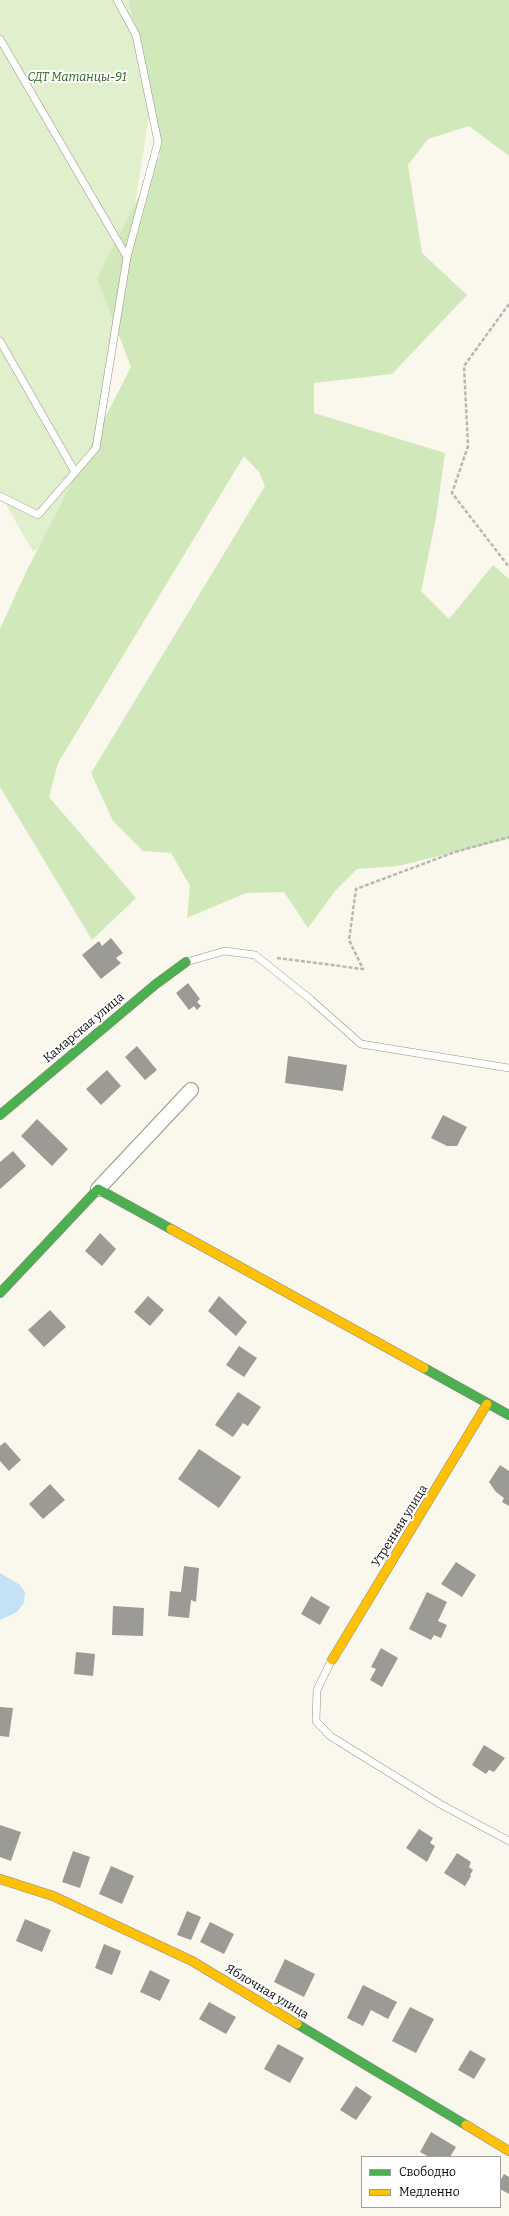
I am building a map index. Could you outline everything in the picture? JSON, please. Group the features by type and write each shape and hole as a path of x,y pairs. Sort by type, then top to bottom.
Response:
{"street":[{"name":"Камарская улица","path":"0,1115 156,984 186,962"},
{"path":"0,1293 191,1090"},
{"path":"98,1188 509,1415"},
{"path":"491,1406 509,1404"},
{"name":"Утренняя улица","path":"332,1660 491,1406"},
{"name":"Яблочная улица","path":"0,1878 53,1896 192,1961 509,2151"}],"lane":[{"path":"0,496 38,515 96,448 127,257 158,142 136,34 117,0"},
{"path":"0,39 127,257"},
{"path":"0,341 75,472"},
{"path":"186,962 225,952 255,955 310,999 361,1044 509,1068"},
{"path":"332,1660 317,1690 316,1720 330,1736 440,1804 509,1841"}],"path":[{"path":"509,304 464,366 468,446 452,493 509,567"},
{"path":"255,955 363,969 349,940 356,889 455,852 509,837"}],"green space":[{"name":"СДТ Матанцы-91","path":"0,0 142,0 157,66 87,507 33,552 0,494"},
{"path":"129,0 509,0 509,156 469,126 428,139 408,165 422,253 467,295 392,374 314,383 314,413 445,453 436,518 421,591 449,619 493,565 509,579 509,839 398,866 357,869 335,891 308,928 284,892 246,893 187,918 190,886 171,853 143,851 113,821 91,773 265,486 259,472 244,456 58,763 49,797 136,898 92,940 0,787 0,629 26,572 131,367 97,278 160,156"}],"water":[{"path":"0,1573 20,1585 25,1592 24,1603 17,1612 0,1620"}],"building":[{"path":"111,938 123,953 116,958 121,963 101,979 82,955 99,941 102,946"},
{"path":"188,983 200,999 197,1002 201,1006 197,1010 194,1006 189,1010 176,993"},
{"path":"137,1046 157,1070 145,1080 125,1057"},
{"path":"288,1056 347,1065 343,1091 285,1083"},
{"path":"107,1070 121,1086 101,1105 86,1089"},
{"path":"443,1115 467,1127 457,1146 447,1146 431,1138"},
{"path":"37,1119 68,1149 52,1166 21,1136"},
{"path":"13,1151 26,1166 0,1189 0,1162"},
{"path":"100,1233 116,1249 102,1266 85,1251"},
{"path":"148,1296 164,1310 150,1326 134,1312"},
{"path":"219,1296 247,1322 236,1336 208,1311"},
{"path":"50,1310 66,1327 44,1347 28,1330"},
{"path":"239,1346 257,1358 244,1377 226,1365"},
{"path":"238,1392 261,1407 248,1426 243,1423 233,1437 215,1425"},
{"path":"5,1442 21,1460 9,1471 0,1461 0,1446"},
{"path":"199,1449 241,1477 219,1508 178,1479"},
{"path":"500,1465 509,1471 509,1506 502,1502 504,1498 496,1492 489,1482"},
{"path":"50,1484 65,1500 43,1519 29,1504"},
{"path":"456,1562 476,1575 462,1597 441,1584"},
{"path":"184,1566 199,1568 196,1602 191,1600 189,1618 168,1616 170,1591 181,1592"},
{"path":"427,1592 447,1602 438,1621 447,1625 441,1638 434,1635 431,1640 409,1629"},
{"path":"311,1596 330,1607 320,1625 301,1614"},
{"path":"113,1606 144,1608 143,1636 112,1635"},
{"path":"381,1648 398,1658 382,1687 370,1680 376,1669 371,1667"},
{"path":"76,1652 95,1654 93,1676 74,1674"},
{"path":"0,1707 13,1708 9,1737 0,1736"},
{"path":"484,1745 505,1758 494,1772 489,1770 486,1774 472,1765"},
{"path":"0,1825 21,1832 11,1861 0,1857"},
{"path":"419,1829 433,1838 430,1843 435,1846 427,1862 406,1848"},
{"path":"73,1851 90,1857 80,1888 62,1882"},
{"path":"457,1853 471,1862 469,1867 473,1870 465,1886 444,1873"},
{"path":"111,1866 134,1876 122,1904 99,1894"},
{"path":"187,1911 201,1917 191,1940 177,1935"},
{"path":"25,1919 51,1930 42,1952 16,1941"},
{"path":"210,1922 234,1934 224,1954 200,1942"},
{"path":"104,1944 121,1951 112,1975 95,1968"},
{"path":"285,1959 315,1974 304,1997 274,1982"},
{"path":"150,1970 170,1980 160,2001 140,1992"},
{"path":"363,1985 397,2002 388,2019 371,2010 363,2026 347,2018"},
{"path":"209,2002 236,2017 226,2034 199,2019"},
{"path":"410,2007 434,2019 416,2053 392,2041"},
{"path":"278,2044 304,2058 290,2083 264,2069"},
{"path":"470,2050 486,2059 474,2079 458,2070"},
{"path":"356,2086 372,2097 356,2120 340,2110"},
{"path":"431,2132 456,2147 451,2156 427,2156 420,2152"},
{"path":"504,2174 509,2177 509,2194 501,2190 501,2179"}],"traffic: fast":[{"path":"0,1115 156,984 186,962"},
{"path":"0,1293 98,1189 171,1229"},
{"path":"424,1368 509,1415"},
{"path":"297,2024 466,2125"}],"traffic: slow":[{"path":"171,1229 424,1368"},
{"path":"332,1660 487,1404"},
{"path":"0,1879 53,1896 192,1961 297,2024"},
{"path":"466,2125 509,2151"}]}
